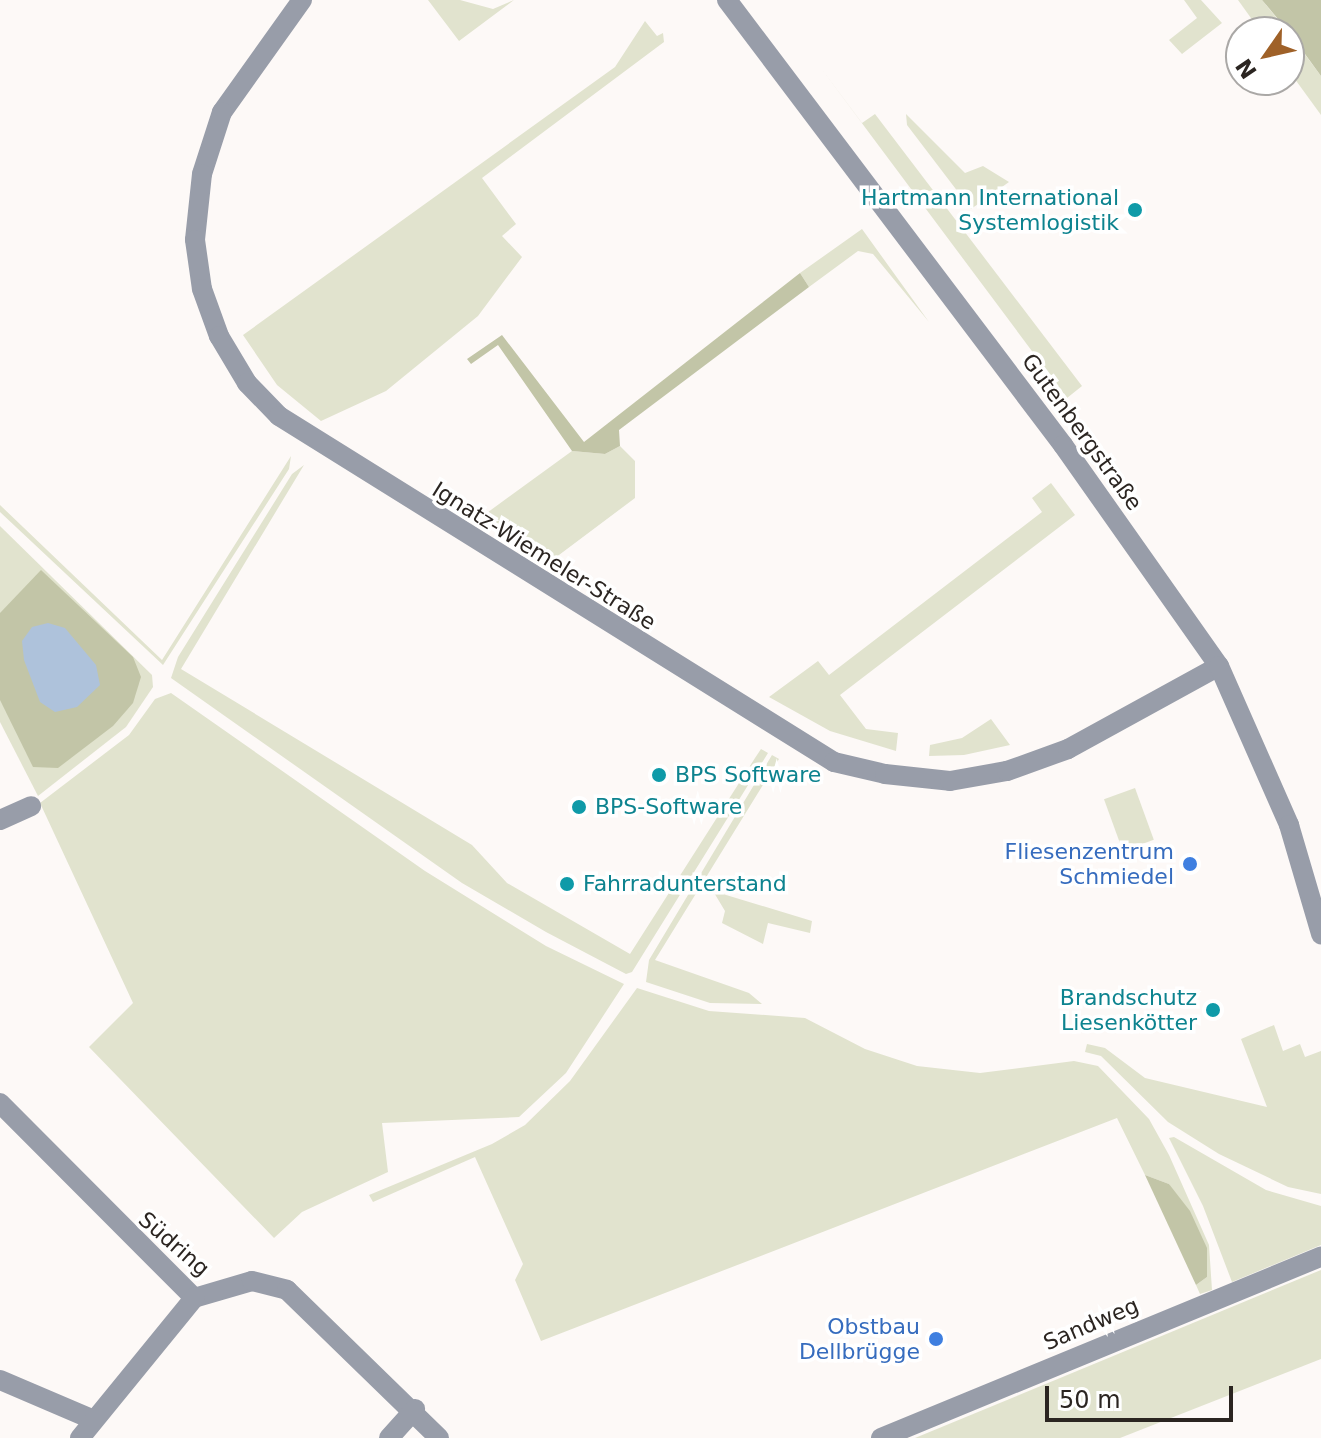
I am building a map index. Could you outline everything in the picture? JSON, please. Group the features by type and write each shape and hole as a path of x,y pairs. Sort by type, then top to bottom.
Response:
{"street":[{"name":"Ignatz-Wiemeler-Straße","path":"302,0 222,112 202,174 195,240 202,289 219,336 247,383 279,416 834,762 885,774 950,781 1007,771 1068,749 1219,666"},
{"name":"Gutenbergstraße","path":"727,0 1063,445 1219,666 1289,825 1321,934"},
{"path":"0,820 31,806"},
{"name":"Südring","path":"0,1103 194,1298 252,1281 287,1290 415,1409 439,1438"},
{"name":"Sandweg","path":"881,1438 1321,1257"},
{"path":"80,1438 194,1298"},
{"path":"0,1380 94,1420"},
{"path":"389,1438 415,1409"}],"green space":[{"path":"428,0 460,0 493,9 514,0 459,41"},
{"path":"1184,0 1201,0 1222,23 1182,54 1169,40 1197,18"},
{"path":"1238,0 1262,0 1275,16 1250,16"},
{"path":"1262,0 1321,0 1321,76 1305,54 1305,16 1276,16"},
{"path":"645,21 657,36 663,33 664,42 482,178 516,224 502,236 522,257 478,316 386,391 321,421 277,385 243,335 615,67"},
{"path":"1305,54 1321,76 1321,115 1305,93"},
{"path":"820,67 862,123 875,114 1082,386 1067,398"},
{"path":"906,114 965,173 983,166 1009,182 971,209 907,125"},
{"path":"862,229 929,322 873,254 858,251 809,287 800,273"},
{"path":"800,273 809,287 619,430 620,446 605,454 572,451 498,345 471,364 467,359 502,335 584,442"},
{"path":"620,446 635,461 635,498 555,558 484,515 572,451 605,454"},
{"path":"291,456 289,469 163,665 0,512 0,505 162,660"},
{"path":"304,465 181,669 472,845 507,883 630,954 761,749 768,753 632,972 626,974 462,883 171,678 178,657 292,474"},
{"path":"1051,483 1075,515 840,695 866,729 898,733 896,751 830,731 769,697 818,661 829,675 1042,512 1032,498"},
{"path":"0,526 152,675 153,687 126,727 38,796 0,722"},
{"path":"41,570 133,657 141,677 133,703 113,726 58,768 33,767 0,700 0,613"},
{"path":"171,693 425,871 546,946 624,984 566,1073 519,1117 382,1123 388,1172 302,1212 274,1238 89,1047 133,1003 40,803 129,735 155,699"},
{"path":"991,719 1010,745 964,755 929,756 930,745 962,738"},
{"path":"772,755 779,759 655,960 749,993 762,1004 710,1003 646,982 649,960"},
{"path":"1135,788 1154,840 1123,851 1104,799"},
{"path":"713,891 812,921 810,933 768,923 763,944 722,923 725,911"},
{"path":"637,988 709,1011 805,1018 865,1049 917,1066 980,1073 1074,1061 1098,1066 1149,1119 1169,1155 1209,1245 1212,1290 1200,1294 1196,1285 1207,1277 1169,1184 1145,1175 1117,1118 541,1341 515,1280 523,1264 475,1157 373,1202 369,1195 492,1144 525,1125 570,1081"},
{"path":"1274,1025 1283,1051 1300,1044 1305,1057 1321,1051 1321,1194 1288,1187 1219,1154 1168,1122 1101,1056 1085,1052 1087,1044 1105,1048 1145,1078 1267,1107 1241,1039"},
{"path":"1174,1137 1266,1190 1321,1206 1321,1245 1232,1282 1203,1206 1169,1138"},
{"path":"1145,1175 1169,1184 1190,1211 1207,1248 1207,1277 1196,1285"},
{"path":"1321,1270 1321,1359 1120,1438 915,1438"}],"water":[{"path":"48,623 65,628 96,665 100,685 77,707 55,712 40,702 24,660 22,641 32,627"}],"place":[{"name":"Hartmann International Systemlogistik","path":"1135,210"},
{"name":"BPS Software","path":"659,775"},
{"name":"BPS-Software","path":"579,807"},
{"name":"Fliesenzentrum Schmiedel","path":"1190,864"},
{"name":"Fahrradunterstand","path":"567,884"},
{"name":"Brandschutz Liesenkötter","path":"1213,1010"},
{"name":"Obstbau Dellbrügge","path":"936,1339"}]}
